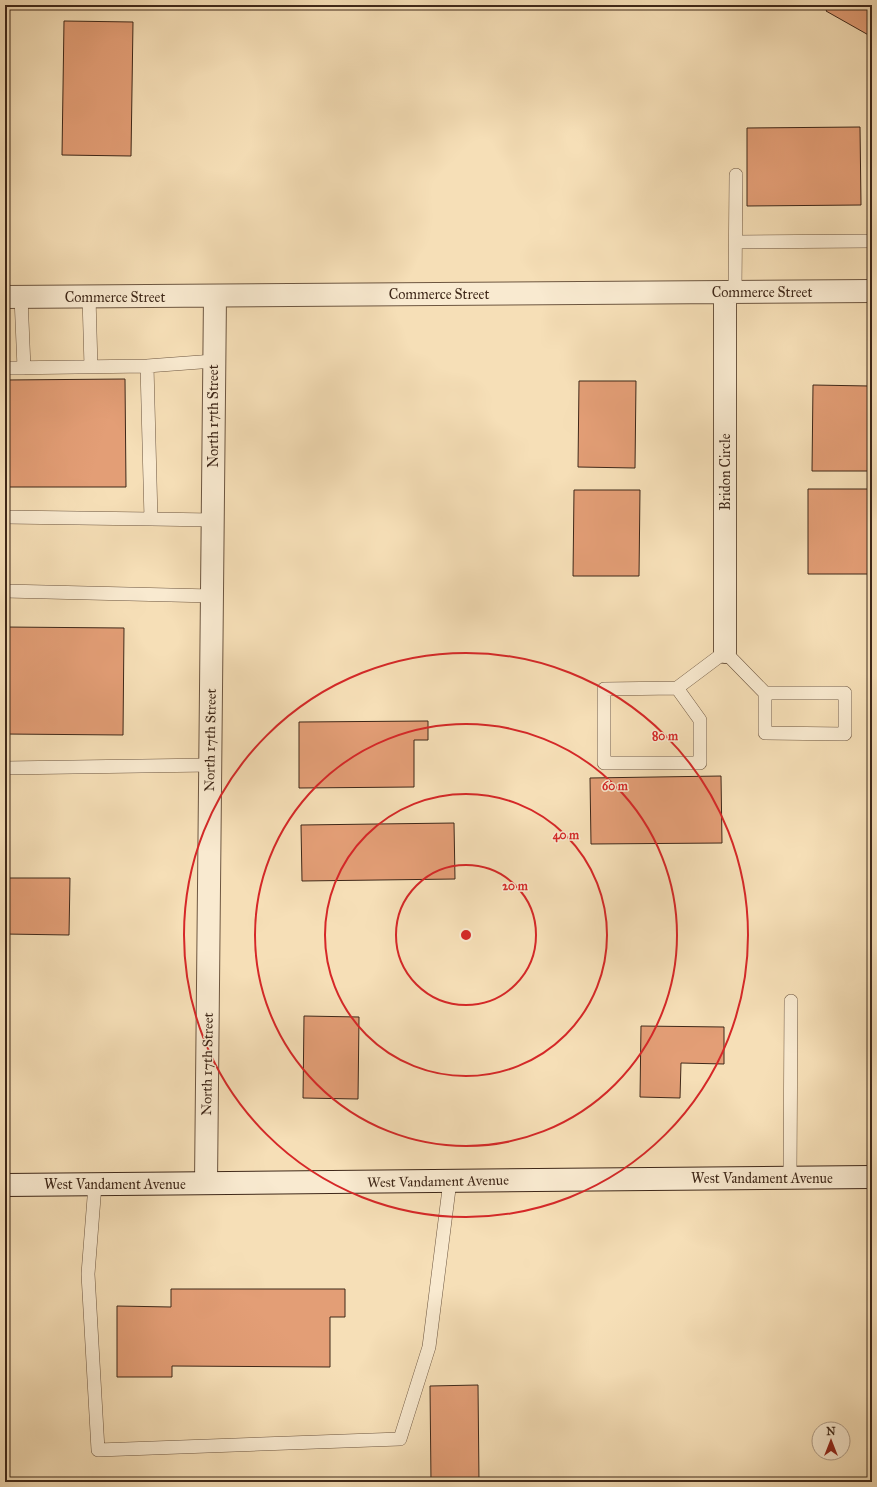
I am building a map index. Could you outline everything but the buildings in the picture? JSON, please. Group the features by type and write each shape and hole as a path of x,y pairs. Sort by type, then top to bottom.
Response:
{"street":[{"name":"Commerce Street","path":"13,297 872,291"},
{"name":"Bridon Circle","path":"725,652 730,292"},
{"name":"North 17th Street","path":"206,1183 215,296"},
{"name":"West Vandament Avenue","path":"5,1185 872,1177"}],"lane":[{"path":"730,292 736,242 736,175"},
{"path":"736,242 872,241"},
{"path":"13,297 24,368"},
{"path":"89,297 91,367"},
{"path":"5,368 148,366 214,360"},
{"path":"148,366 151,519"},
{"path":"5,517 212,520"},
{"path":"5,591 212,596"},
{"path":"677,688 700,720 700,763 604,763 604,688 677,688 725,652 765,693 765,733 845,734 845,693 765,693"},
{"path":"5,768 210,765"},
{"path":"790,1178 791,1001"},
{"path":"95,1184 88,1274 98,1450 400,1439 429,1347 450,1181"}]}
